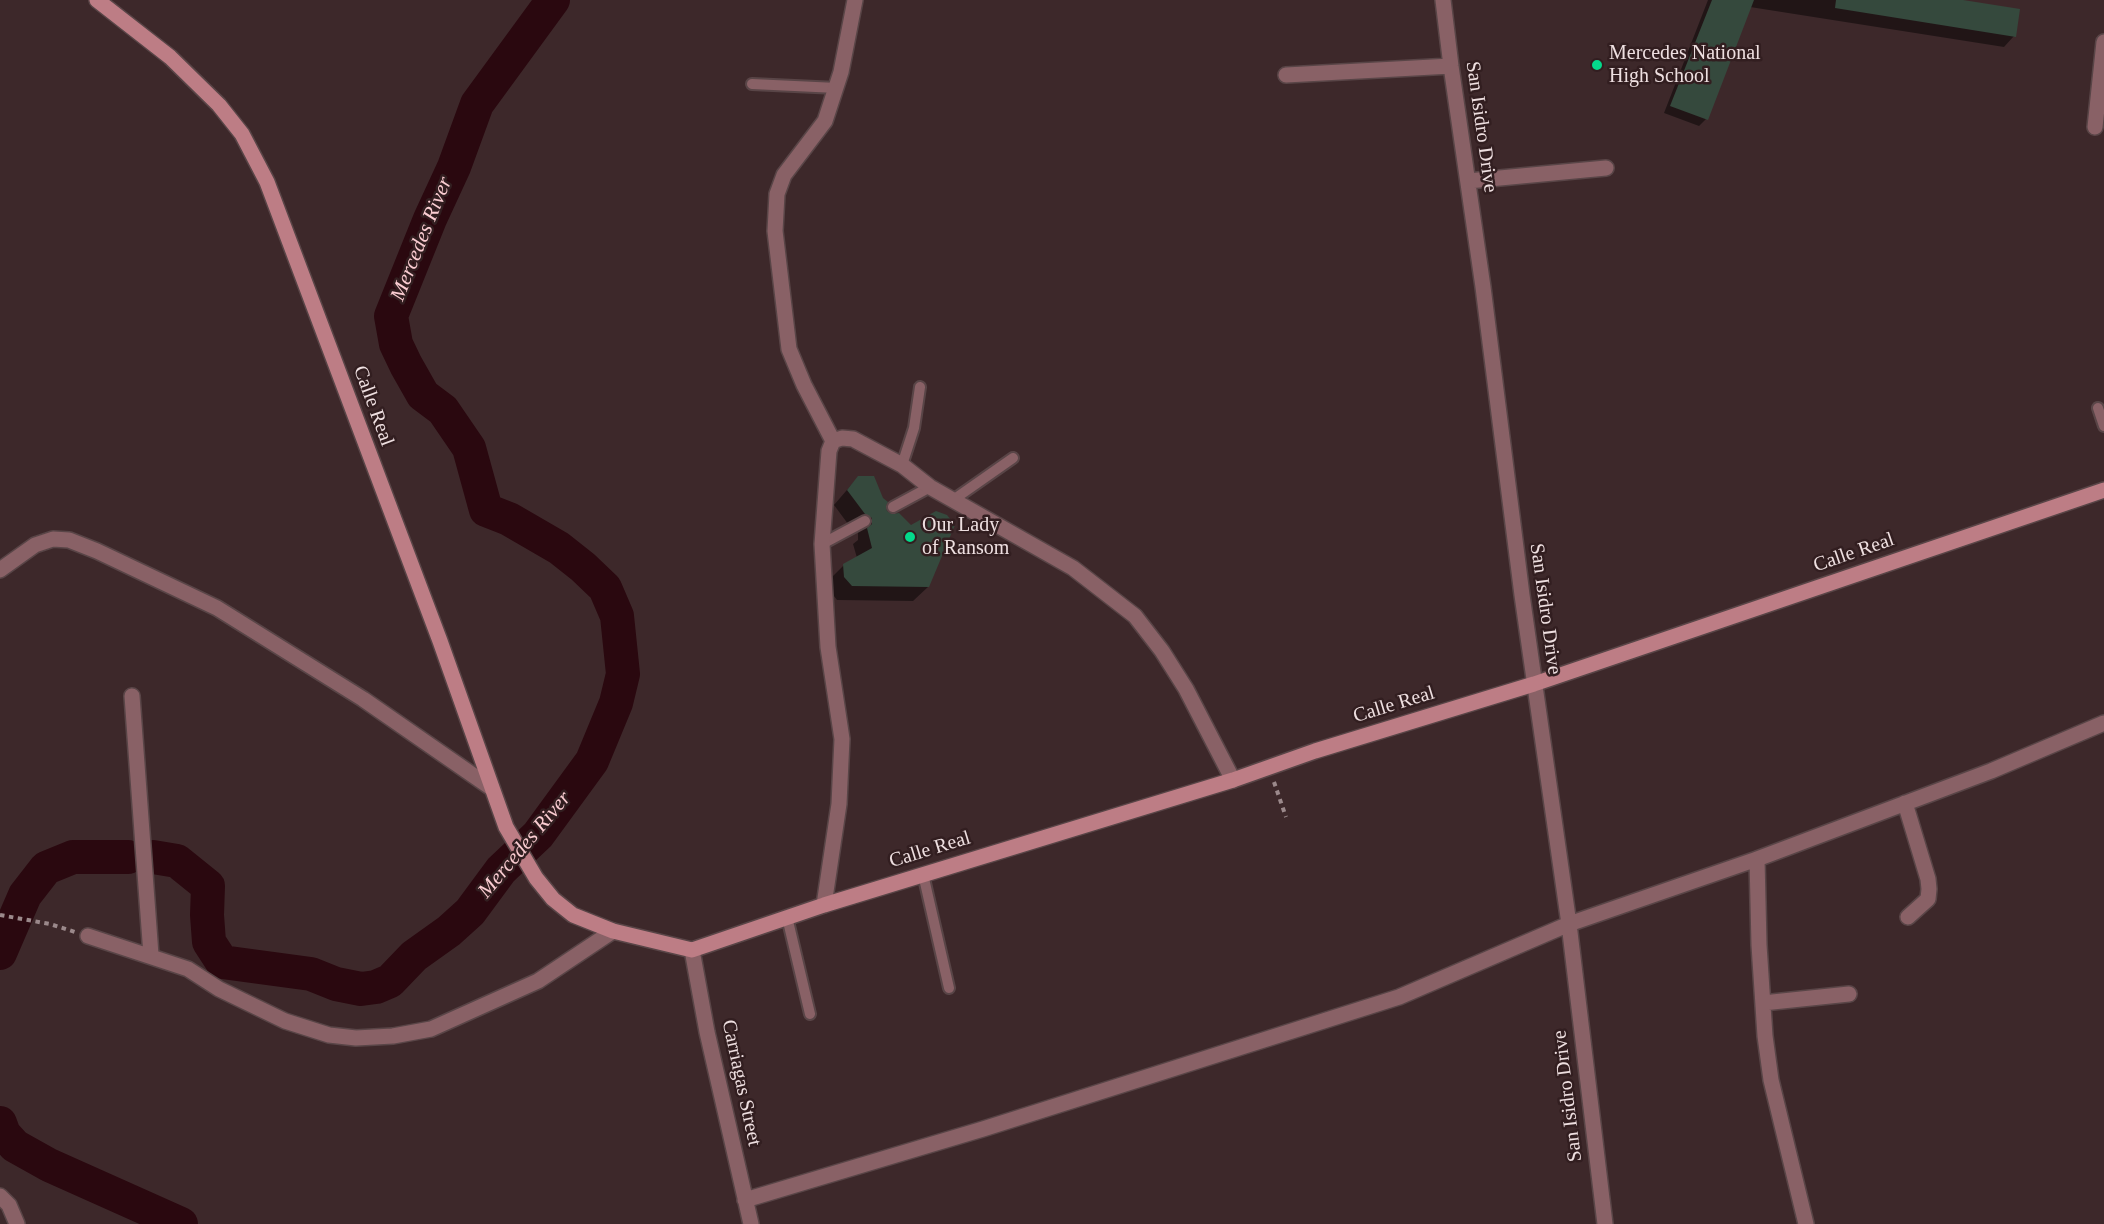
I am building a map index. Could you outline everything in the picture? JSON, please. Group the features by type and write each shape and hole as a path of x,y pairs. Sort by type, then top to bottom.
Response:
{"street":[{"name":"Calle Real","path":"97,0 170,57 219,105 242,134 267,182 440,641 490,787 506,826 536,878 553,899 573,915 613,932 692,950 824,905 1233,780 1315,751 1534,684 2104,490"},
{"path":"824,905 839,804 842,739 828,647 822,544 829,451 833,441 789,350 775,231 777,194 784,175 825,121 837,88 855,0"},
{"name":"San Isidro Drive","path":"1443,0 1534,684 1569,924 1605,1224"},
{"path":"2095,127 2104,42"},
{"path":"1287,75 1451,66"},
{"path":"1468,181 1606,168"},
{"path":"833,441 842,438 853,439 902,465 930,487 1073,567 1135,616 1162,651 1180,680 1233,780"},
{"path":"0,570 35,545 53,539 69,540 97,551 217,608 363,699 490,787"},
{"path":"132,696 151,955"},
{"path":"745,1200 1046,1110 1400,997 1569,924 1757,859 1991,771 2104,723"},
{"path":"1905,803 1929,889 1928,899 1908,917"},
{"path":"1757,859 1763,1003 1771,1080 1806,1224"},
{"path":"88,936 188,969 219,989 285,1021 329,1035 356,1038 431,1029 538,981 613,932"},
{"name":"Carriagas Street","path":"692,950 707,1032 751,1224"},
{"path":"1763,1003 1849,994"},
{"path":"0,1196 9,1204 17,1224"}],"lane":[{"path":"752,84 837,88"},
{"path":"902,465 914,428 920,387"},
{"path":"2098,408 2104,426"},
{"path":"953,500 1013,458"},
{"path":"893,507 930,487"},
{"path":"822,544 865,521"},
{"path":"923,874 949,988"},
{"path":"787,917 810,1014"}],"path":[{"path":"1269,767 1286,816"},
{"path":"0,915 50,924 88,936"}],"building":[{"path":"1712,0 1754,0 1708,120 1670,106"},
{"path":"1836,0 1963,0 2020,9 2016,37 1835,8"},
{"name":"Our Lady of Ransom","path":"858,476 874,476 883,498 888,502 887,511 892,514 899,513 911,525 936,511 947,515 955,525 929,587 852,586 844,577 843,564 872,548 867,528 872,524 872,518 865,514 847,490"}],"waterway":[{"name":"Mercedes River","path":"153,857 177,861 208,886 209,942 222,962 311,974 336,984 361,989 376,987 390,981 414,956 449,931 470,912 501,870 538,835 592,761 616,703 623,674 617,616 605,588 559,548 509,519 486,510 469,448 443,410 423,395 396,344 391,316 430,219 454,167 477,104 553,0"},
{"name":"Mercedes River","path":"0,953 25,895 46,868 73,857 128,857"},
{"name":"Mercedes River","path":"0,1123 4,1134 15,1146 49,1165 181,1224"}],"place":[{"name":"Mercedes National High School","path":"1597,65"},
{"name":"Our Lady of Ransom","path":"910,537"}]}
